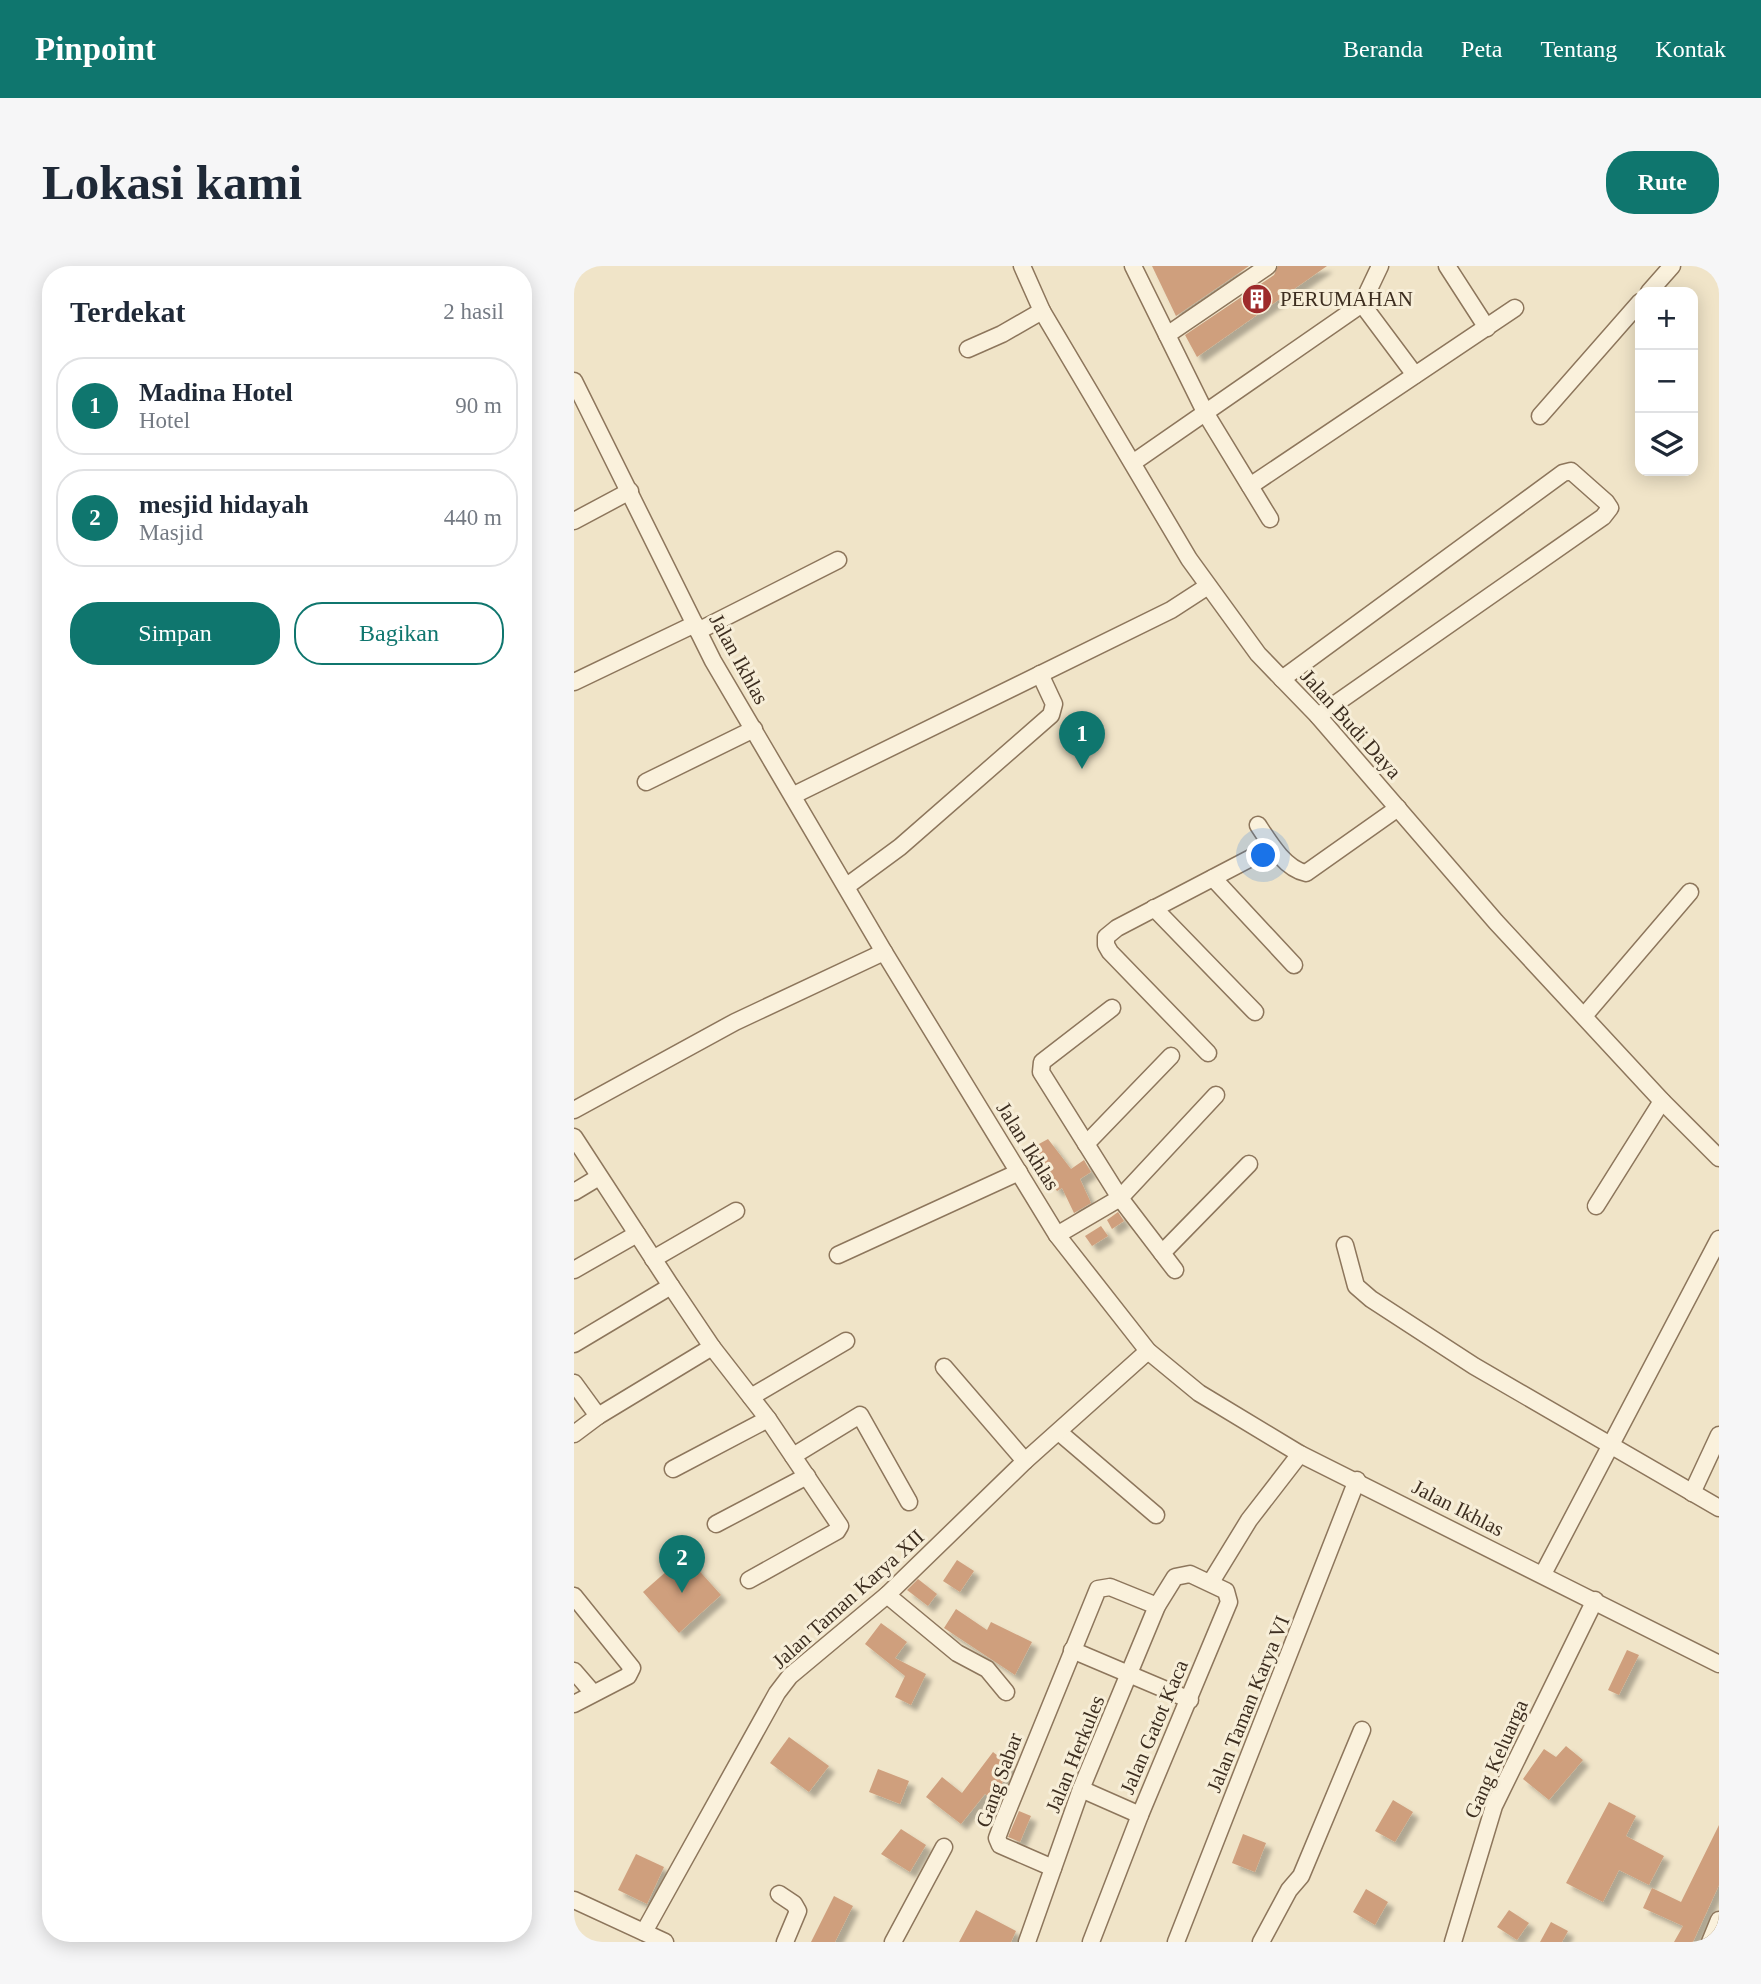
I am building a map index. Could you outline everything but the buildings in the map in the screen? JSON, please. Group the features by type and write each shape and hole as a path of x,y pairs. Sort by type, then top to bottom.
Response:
{"street":[{"name":"Jalan Budi Daya","path":"1022,266 1042,311 1134,462 1189,559 1258,654 1318,716 1496,922 1662,1101 1719,1158"},
{"path":"1167,335 1268,266"},
{"path":"1134,462 1362,304 1380,266"},
{"path":"1447,266 1487,328"},
{"path":"1653,287 1672,266"},
{"path":"1135,267 1206,414 1270,519"},
{"path":"1362,304 1415,375"},
{"path":"1250,486 1515,308"},
{"path":"1540,416 1635,308"},
{"path":"968,349 1002,334 1042,311"},
{"name":"Jalan Ikhlas","path":"574,381 697,627 884,952 1058,1234 1148,1351 1199,1393 1300,1454 1357,1480 1719,1664"},
{"path":"1282,679 1563,473 1571,471 1606,502 1610,508 1603,517 1318,716"},
{"path":"574,521 630,491"},
{"path":"574,682 838,560"},
{"path":"794,795 1171,610 1208,586"},
{"path":"847,886 900,847 1053,712 1054,704 1040,674"},
{"path":"646,782 754,729"},
{"path":"1258,825 1272,847 1298,872 1306,873 1398,808"},
{"path":"1208,1053 1105,945 1109,933 1272,847"},
{"path":"1213,878 1294,964"},
{"path":"1584,1016 1690,892"},
{"path":"1154,908 1255,1012"},
{"path":"574,1110 735,1022 884,952"},
{"path":"1112,1007 1042,1062 1040,1068 1120,1198 1175,1270"},
{"path":"1086,1144 1171,1056"},
{"path":"1058,1234 1120,1198 1216,1095"},
{"path":"1596,1206 1662,1101"},
{"path":"574,1137 712,1347 768,1419 838,1519 839,1528 749,1580"},
{"path":"1162,1253 1249,1164"},
{"path":"838,1255 1019,1172"},
{"path":"574,1192 599,1177"},
{"path":"653,1259 736,1211"},
{"path":"574,1270 637,1234"},
{"path":"1543,1574 1719,1239"},
{"path":"1345,1245 1356,1286 1371,1299 1474,1366 1719,1508"},
{"path":"574,1344 671,1286"},
{"path":"751,1398 846,1341"},
{"path":"574,1434 598,1416 712,1347"},
{"name":"Jalan Taman Karya XII","path":"644,1932 777,1693 805,1661 887,1595 1025,1461 1060,1433 1148,1351"},
{"path":"944,1367 1025,1461"},
{"path":"574,1383 598,1416"},
{"path":"793,1456 860,1415 909,1502"},
{"path":"673,1469 768,1419"},
{"path":"1060,1433 1156,1514"},
{"path":"1692,1493 1719,1435"},
{"path":"1211,1582 1249,1520 1300,1454"},
{"path":"716,1524 807,1476"},
{"name":"Jalan Taman Karya VI","path":"1176,1942 1357,1480"},
{"name":"Jalan Herkules","path":"1027,1942 1081,1789 1157,1606 1175,1577 1190,1574 1211,1582"},
{"name":"Jalan Gatot Kaca","path":"1091,1942 1139,1815 1190,1700 1229,1602 1226,1591 1211,1582"},
{"path":"1157,1606 1101,1587 1072,1650 1190,1700"},
{"path":"887,1595 957,1653 987,1669 1006,1692"},
{"path":"574,1596 632,1666 628,1676 574,1704"},
{"name":"Gang Keluarga","path":"1454,1942 1494,1806 1595,1600"},
{"name":"Gang Sabar","path":"1053,1868 1014,1853 997,1842 1036,1723 1072,1650"},
{"path":"574,1671 593,1693"},
{"path":"1261,1942 1289,1890 1301,1876 1362,1730"},
{"path":"1081,1789 1139,1815"},
{"path":"892,1942 944,1847"},
{"path":"779,1894 794,1904 797,1911 785,1942"},
{"path":"574,1900 665,1942"},
{"path":"1710,1942 1719,1920"}],"place":[{"name":"PERUMAHAN","path":"1257,299"},
{"name":"Madina Hotel","path":"1082,769"},
{"name":"mesjid hidayah","path":"682,1593"}]}
